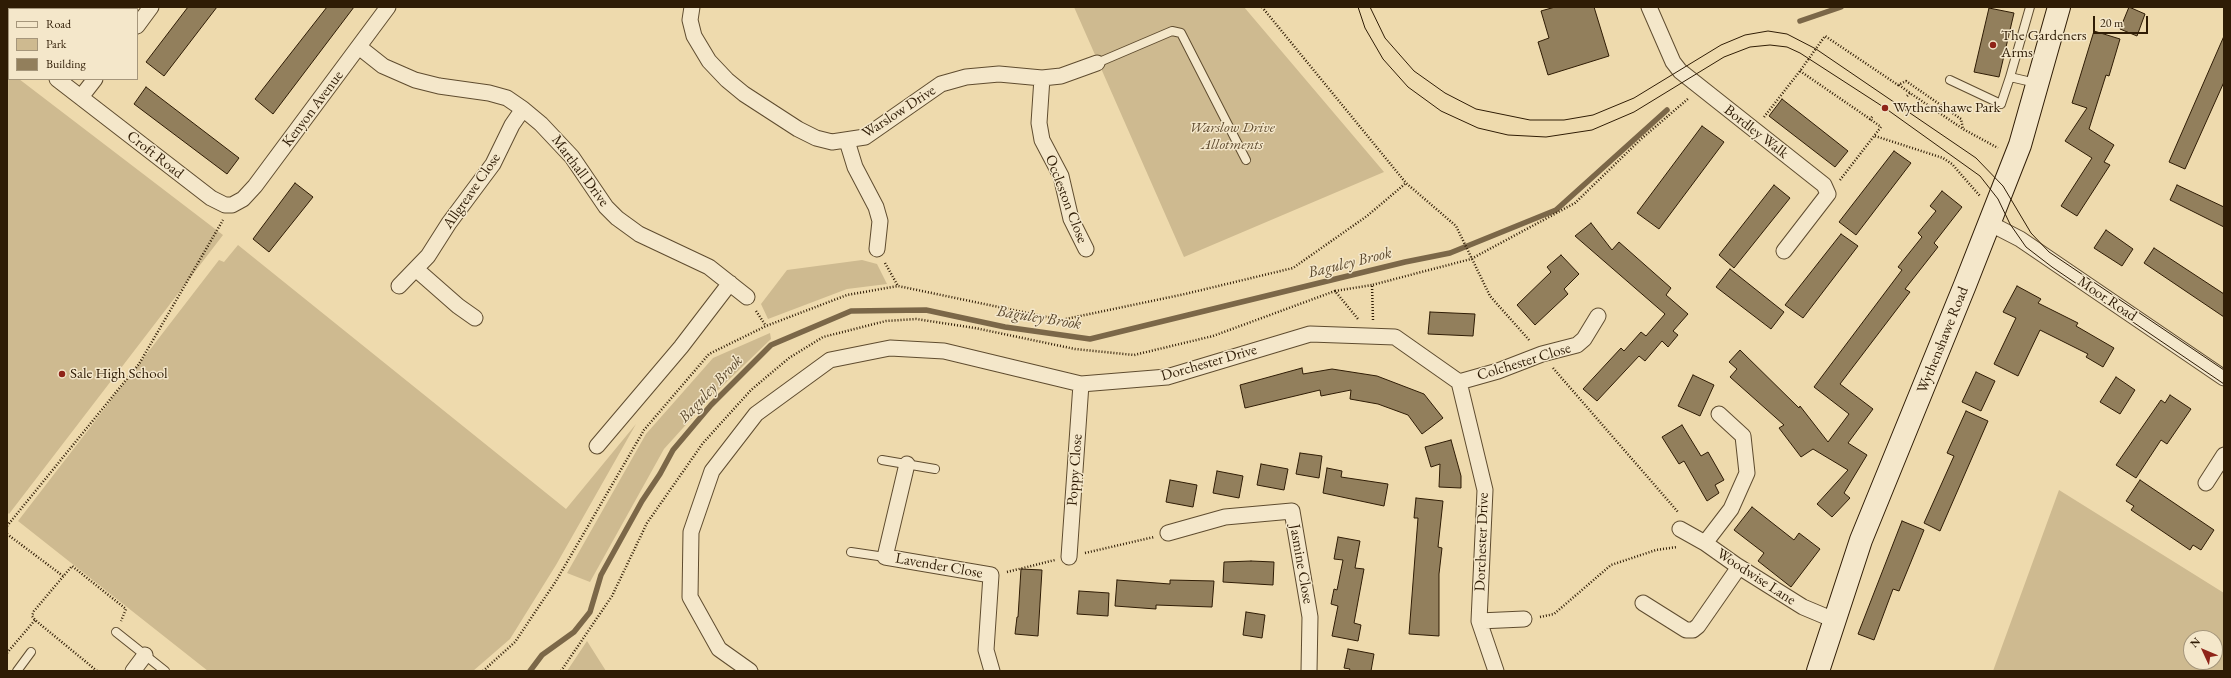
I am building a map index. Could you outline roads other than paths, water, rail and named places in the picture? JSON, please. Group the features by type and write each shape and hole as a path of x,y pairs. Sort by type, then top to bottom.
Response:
{"main road":[{"name":"Wythenshawe Road","path":"1818,671 1861,540 2014,160 2037,83 2055,8"}],"street":[{"path":"138,25 152,7"},
{"name":"Kenyon Avenue","path":"232,205 243,199 255,186 388,7"},
{"name":"Warslow Drive","path":"692,7 690,20 694,36 709,61 727,80 744,94 798,129 816,138 832,142 865,138 941,84 966,76 984,74 1042,78 1061,76 1097,63"},
{"name":"Bordley Walk","path":"1650,7 1672,62 1688,79 1824,186 1828,194 1784,251"},
{"name":"Marthall Drive","path":"359,47 383,66 415,80 439,86 489,93 507,98 523,109 557,139 572,157 606,207 623,223 639,234 709,267 747,297"},
{"name":"Occleston Close","path":"1042,78 1039,123 1042,140 1061,176 1071,219 1086,249"},
{"name":"Croft Road","path":"59,80 211,198 226,205 232,205"},
{"path":"81,97 94,80"},
{"name":"Allgreave Close","path":"399,286 417,270 435,247 448,223 493,164 512,125 523,109"},
{"path":"848,141 855,167 876,207 880,221 877,249"},
{"name":"Moor Road","path":"1991,217 2020,239 2224,378"},
{"path":"417,270 458,306 475,318"},
{"path":"597,446 681,347 730,283"},
{"name":"Colchester Close","path":"1459,382 1542,354 1578,345 1584,339 1598,316"},
{"name":"Dorchester Drive","path":"750,671 719,648 690,597 691,532 712,471 756,414 830,360 890,348 944,351 1081,384 1167,377 1310,334 1395,338 1459,382 1485,490 1479,621 1496,671"},
{"name":"Poppy Close","path":"1069,557 1081,384"},
{"path":"1705,543 1731,509 1747,473 1743,436 1720,414"},
{"path":"2206,483 2224,455"},
{"name":"Lavender Close","path":"907,464 885,557 991,575 986,650 992,671"},
{"name":"Jasmine Close","path":"1168,533 1225,517 1292,511 1310,617 1309,671"},
{"name":"Woodwise Lane","path":"1680,529 1705,543 1739,567 1803,607 1834,620"},
{"path":"1643,603 1686,630 1693,630 1698,626 1739,567"},
{"path":"1479,621 1524,619"},
{"path":"133,671 146,655"}],"lane":[{"path":"1950,80 2001,104 2030,7"},
{"path":"1097,63 1167,33 1176,31 1181,34 1246,160"},
{"path":"2010,77 2037,83"},
{"path":"882,460 935,469"},
{"path":"851,552 885,557"},
{"path":"116,632 165,671"},
{"path":"18,671 31,652"}],"waterway":[{"name":"Baguley Brook","path":"1800,21 1841,7"},
{"name":"Baguley Brook","path":"530,671 542,655 574,632 590,612 601,575 642,501 660,474 673,450 711,405 771,345 851,311 926,310 1005,327 1090,339 1405,262 1450,253 1556,210 1667,110"}],"tram line":[{"path":"1358,7 1365,28 1383,59 1408,87 1441,111 1478,128 1508,135 1546,137 1592,130 1634,112 1724,57 1750,47 1770,45 1787,47 1800,53 1885,108 1980,176 1998,199 2010,224 2026,247 2052,267 2224,384"},
{"path":"1370,7 1385,38 1414,71 1445,93 1476,109 1530,120 1564,120 1593,115 1634,98 1721,45 1745,35 1768,31 1787,34 1816,49 1976,158 2003,186 2031,233 2049,252 2224,370"}],"place":[{"name":"The Gardeners Arms","path":"1993,45"},
{"name":"Wythenshawe Park","path":"1885,108"},
{"name":"Sale High School","path":"62,374"}],"park label":[{"name":"Warslow Drive Allotments","path":"1232,136"}]}
